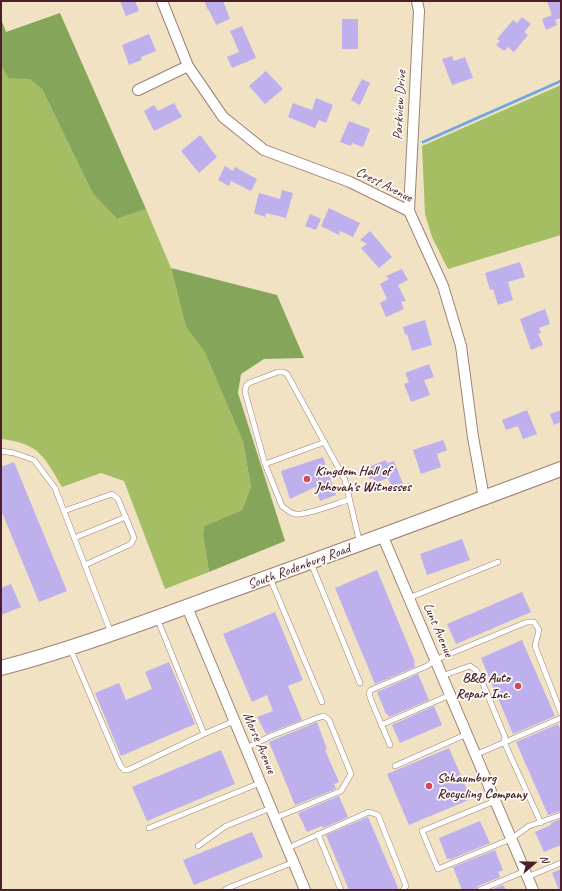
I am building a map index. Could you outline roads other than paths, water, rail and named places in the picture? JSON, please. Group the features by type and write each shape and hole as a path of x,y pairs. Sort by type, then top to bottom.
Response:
{"street":[{"name":"Crest Avenue","path":"162,1 188,66 223,117 264,150 350,182 409,211 443,286 461,346 473,438 484,498"},
{"name":"Parkview Drive","path":"409,211 418,11 417,1"},
{"path":"138,90 188,66"},
{"name":"South Rodenburg Road","path":"1,668 35,659 187,607 360,545 561,469"},
{"name":"Lunt Avenue","path":"383,536 533,890"},
{"name":"Morse Avenue","path":"187,607 305,890"},
{"name":"South Rodenburg Road","path":"1,675 35,659"}],"lane":[{"path":"348,500 312,511 296,514 282,506 265,464 245,392 246,386 249,383 278,372 287,374 345,480 348,500 360,545"},
{"path":"265,464 325,442"},
{"path":"1,451 14,453 34,460 54,488 111,633"},
{"path":"64,511 108,494 112,494 118,499 126,517 134,538 131,544 85,565"},
{"path":"74,538 126,517"},
{"path":"310,562 360,683"},
{"path":"409,598 498,562"},
{"path":"269,577 322,702"},
{"path":"156,617 204,734"},
{"path":"390,745 370,700 369,693 371,690 427,666 436,660 527,622 534,622 539,630 535,646 537,654 561,713"},
{"path":"70,647 120,765 124,770 128,770 234,721"},
{"path":"442,676 470,666 476,670 482,679 505,737 504,742 541,823"},
{"path":"381,725 450,695"},
{"path":"246,748 271,736 317,718 324,716 329,720 351,774 344,787 341,791 275,818"},
{"path":"476,755 561,718"},
{"path":"395,766 467,734"},
{"path":"149,828 260,783"},
{"path":"495,801 422,831 438,869 511,840 530,826 561,815"},
{"path":"198,846 226,826 271,808"},
{"path":"288,848 369,812 378,815 406,886 403,890"},
{"path":"318,834 340,890"},
{"path":"225,890 294,862"},
{"path":"480,890 561,863"}],"waterway":[{"path":"423,142 561,81"}],"place":[{"name":"Kingdom Hall of Jehovah's Witnesses","path":"307,479"},
{"name":"B&B Auto Repair Inc.","path":"518,686"},
{"name":"Schaumburg Recycling Company","path":"429,786"}]}
